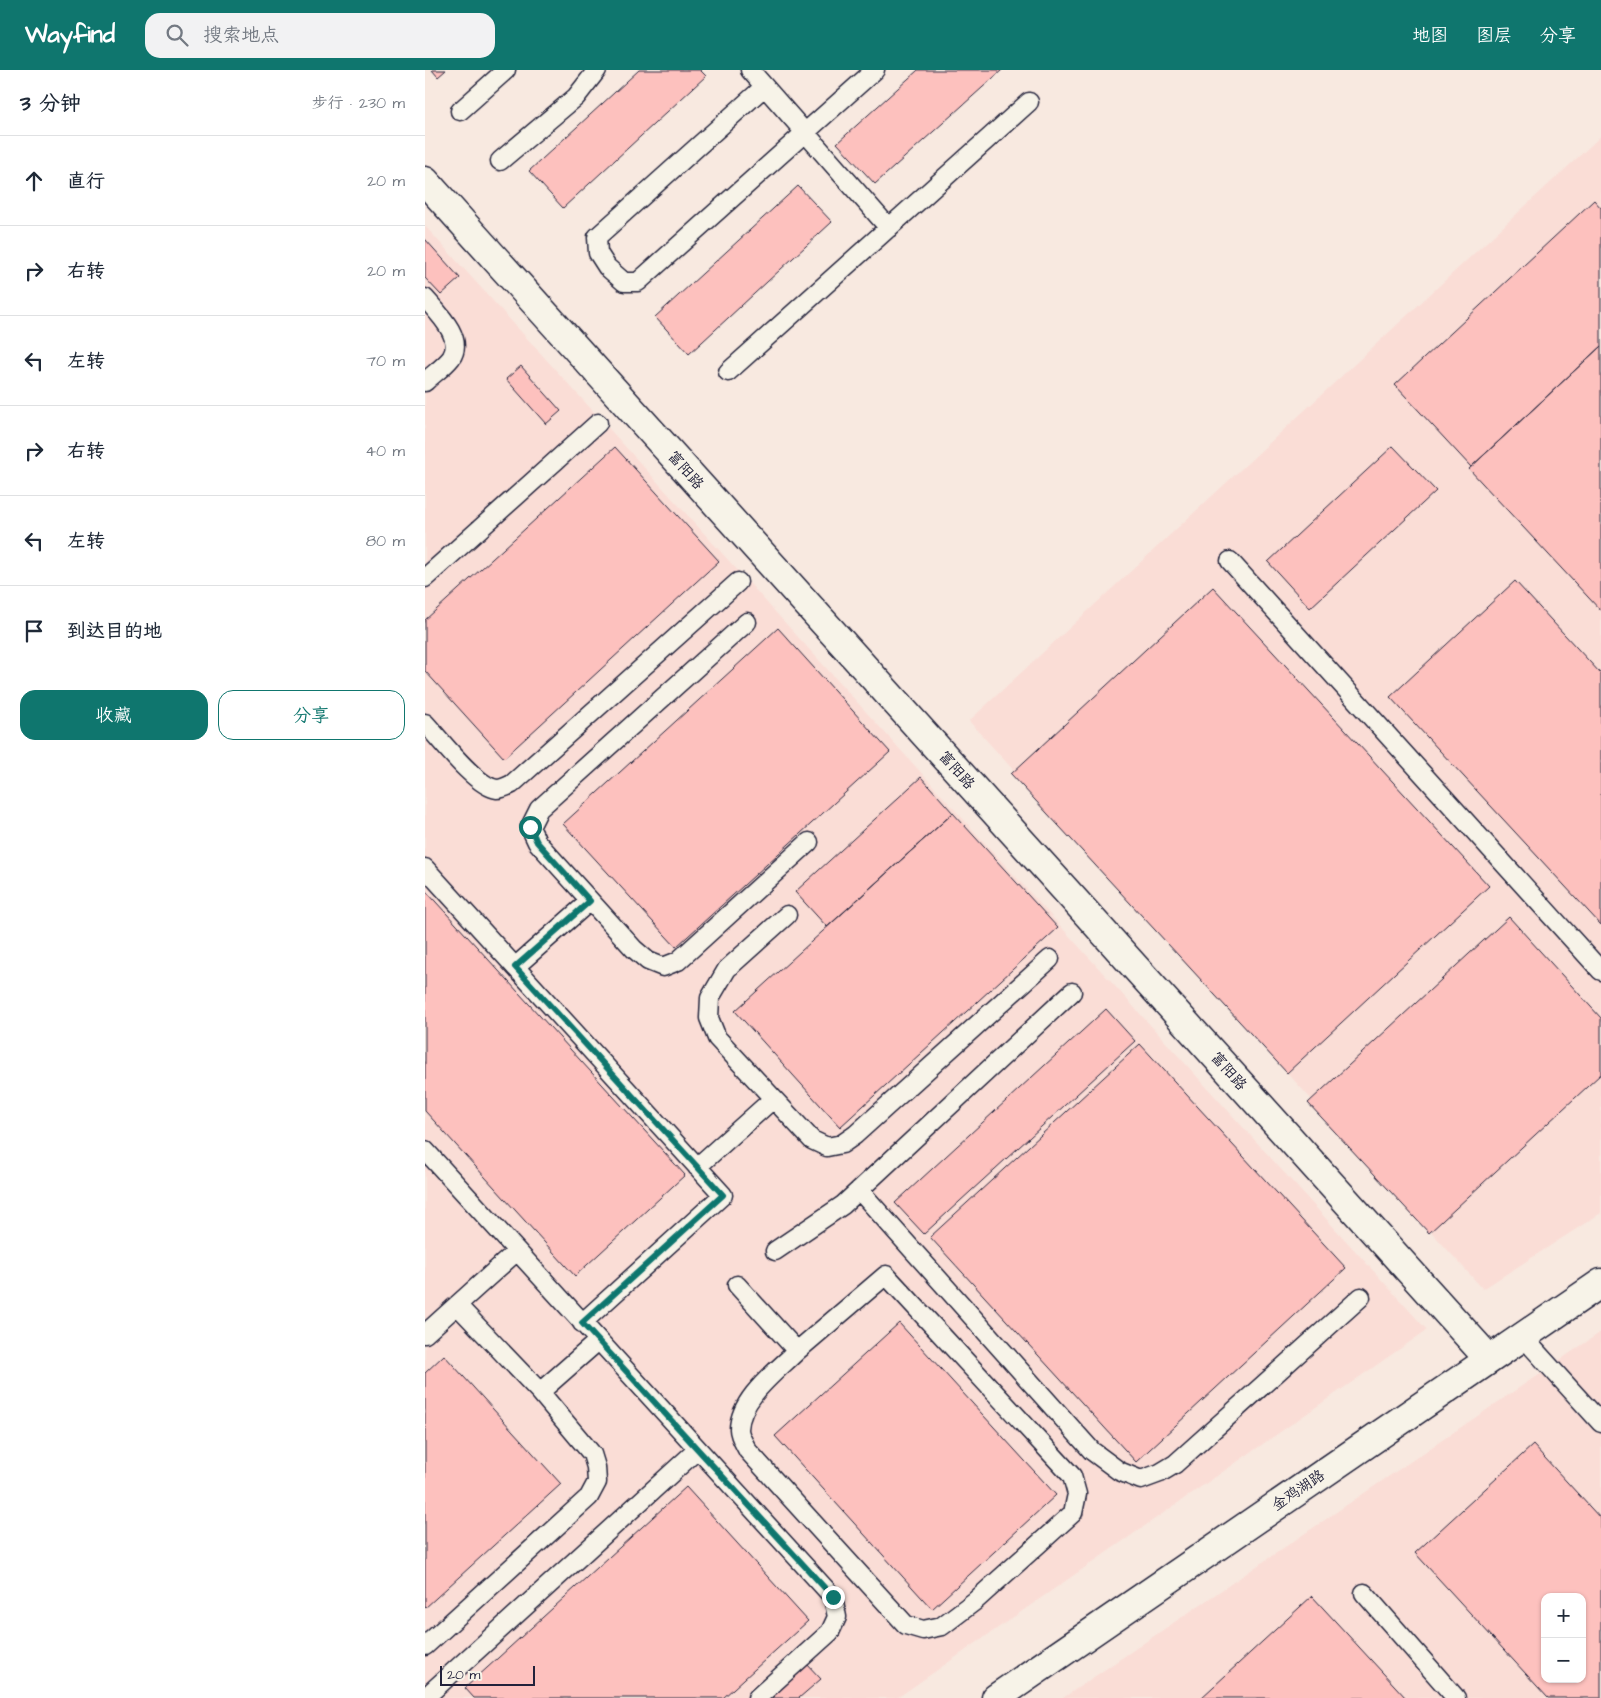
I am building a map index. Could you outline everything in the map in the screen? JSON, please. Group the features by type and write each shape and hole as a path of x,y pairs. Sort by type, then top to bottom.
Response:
{"street":[{"name":"富阳路","path":"425,181 1489,1359"},
{"name":"金鸡湖路","path":"996,1698 1601,1283"}],"lane":[{"path":"460,111 506,70"},
{"path":"500,161 576,97 597,70"},
{"path":"749,70 889,228"},
{"path":"764,87 597,237 598,253 607,267 624,282 638,282 875,70"},
{"path":"728,372 1029,102"},
{"path":"425,298 451,329 455,343 452,357 425,382"},
{"path":"425,578 599,424"},
{"path":"1230,561 1601,971"},
{"path":"425,723 477,780 499,789 512,784 738,582"},
{"path":"747,622 539,809 530,827 537,842 647,962 663,967 679,961 809,842"},
{"path":"425,868 723,1195 582,1323"},
{"path":"515,967 590,901"},
{"path":"787,915 727,969 709,998 709,1018 717,1038 812,1140 827,1147 842,1144 855,1135 1050,959"},
{"path":"775,1251 843,1205 1072,992"},
{"path":"697,1166 773,1099"},
{"path":"425,1150 833,1597 837,1617 830,1632 757,1698"},
{"path":"859,1190 1092,1451 1119,1471 1141,1480 1160,1473 1175,1464 1361,1297"},
{"path":"425,1334 517,1251"},
{"path":"886,1275 1072,1476 1077,1494 1073,1514 975,1601 942,1626 923,1630 906,1625 748,1451 739,1431 742,1412 755,1393 797,1351 886,1275"},
{"path":"737,1285 797,1351"},
{"path":"425,1646 589,1497 597,1482 596,1467 592,1454 540,1392 457,1305"},
{"path":"1523,1336 1601,1423"},
{"path":"540,1392 598,1341"},
{"path":"427,1698 429,1694 697,1450"},
{"path":"1364,1593 1456,1698"}],"shaded area":[{"path":"1601,136 1601,1213 1483,1289 969,721"},
{"path":"425,226 1427,1330 897,1698 425,1698"},
{"path":"1601,1332 1601,1698 1063,1698"}],"building":[{"path":"432,70 446,70 438,77"},
{"path":"639,70 700,70 706,76 563,208 529,171"},
{"path":"918,70 1002,70 875,184 837,143"},
{"path":"798,186 832,222 689,354 655,317"},
{"path":"1594,200 1601,208 1601,346 1471,467 1395,385"},
{"path":"425,239 460,278 441,295 425,278"},
{"path":"1601,346 1601,611 1469,469"},
{"path":"521,366 561,411 546,424 506,379"},
{"path":"1393,446 1436,491 1310,608 1268,562"},
{"path":"615,447 719,561 504,758 425,671 425,620"},
{"path":"1515,581 1601,674 1601,925 1390,697"},
{"path":"1213,587 1489,886 1287,1073 1011,774"},
{"path":"778,628 890,752 676,947 563,824"},
{"path":"921,777 953,813 827,927 795,892"},
{"path":"953,813 1058,928 840,1127 735,1011"},
{"path":"425,890 685,1175 575,1276 425,1111"},
{"path":"1509,917 1601,1018 1601,1074 1429,1233 1308,1103"},
{"path":"1106,1009 1135,1041 924,1234 895,1203"},
{"path":"1140,1044 1346,1268 1136,1462 930,1237"},
{"path":"899,1323 1056,1495 932,1609 775,1436"},
{"path":"444,1355 561,1484 425,1608 425,1373"},
{"path":"1533,1445 1601,1519 1601,1698 1548,1698 1415,1553"},
{"path":"686,1487 808,1621 723,1698 474,1698 465,1688"},
{"path":"1312,1596 1406,1698 1201,1698"},
{"path":"806,1663 821,1679 799,1698 767,1698"}],"route":[{"path":"530,827 537,842 590,901 515,967 723,1195 582,1323 833,1597"}]}
